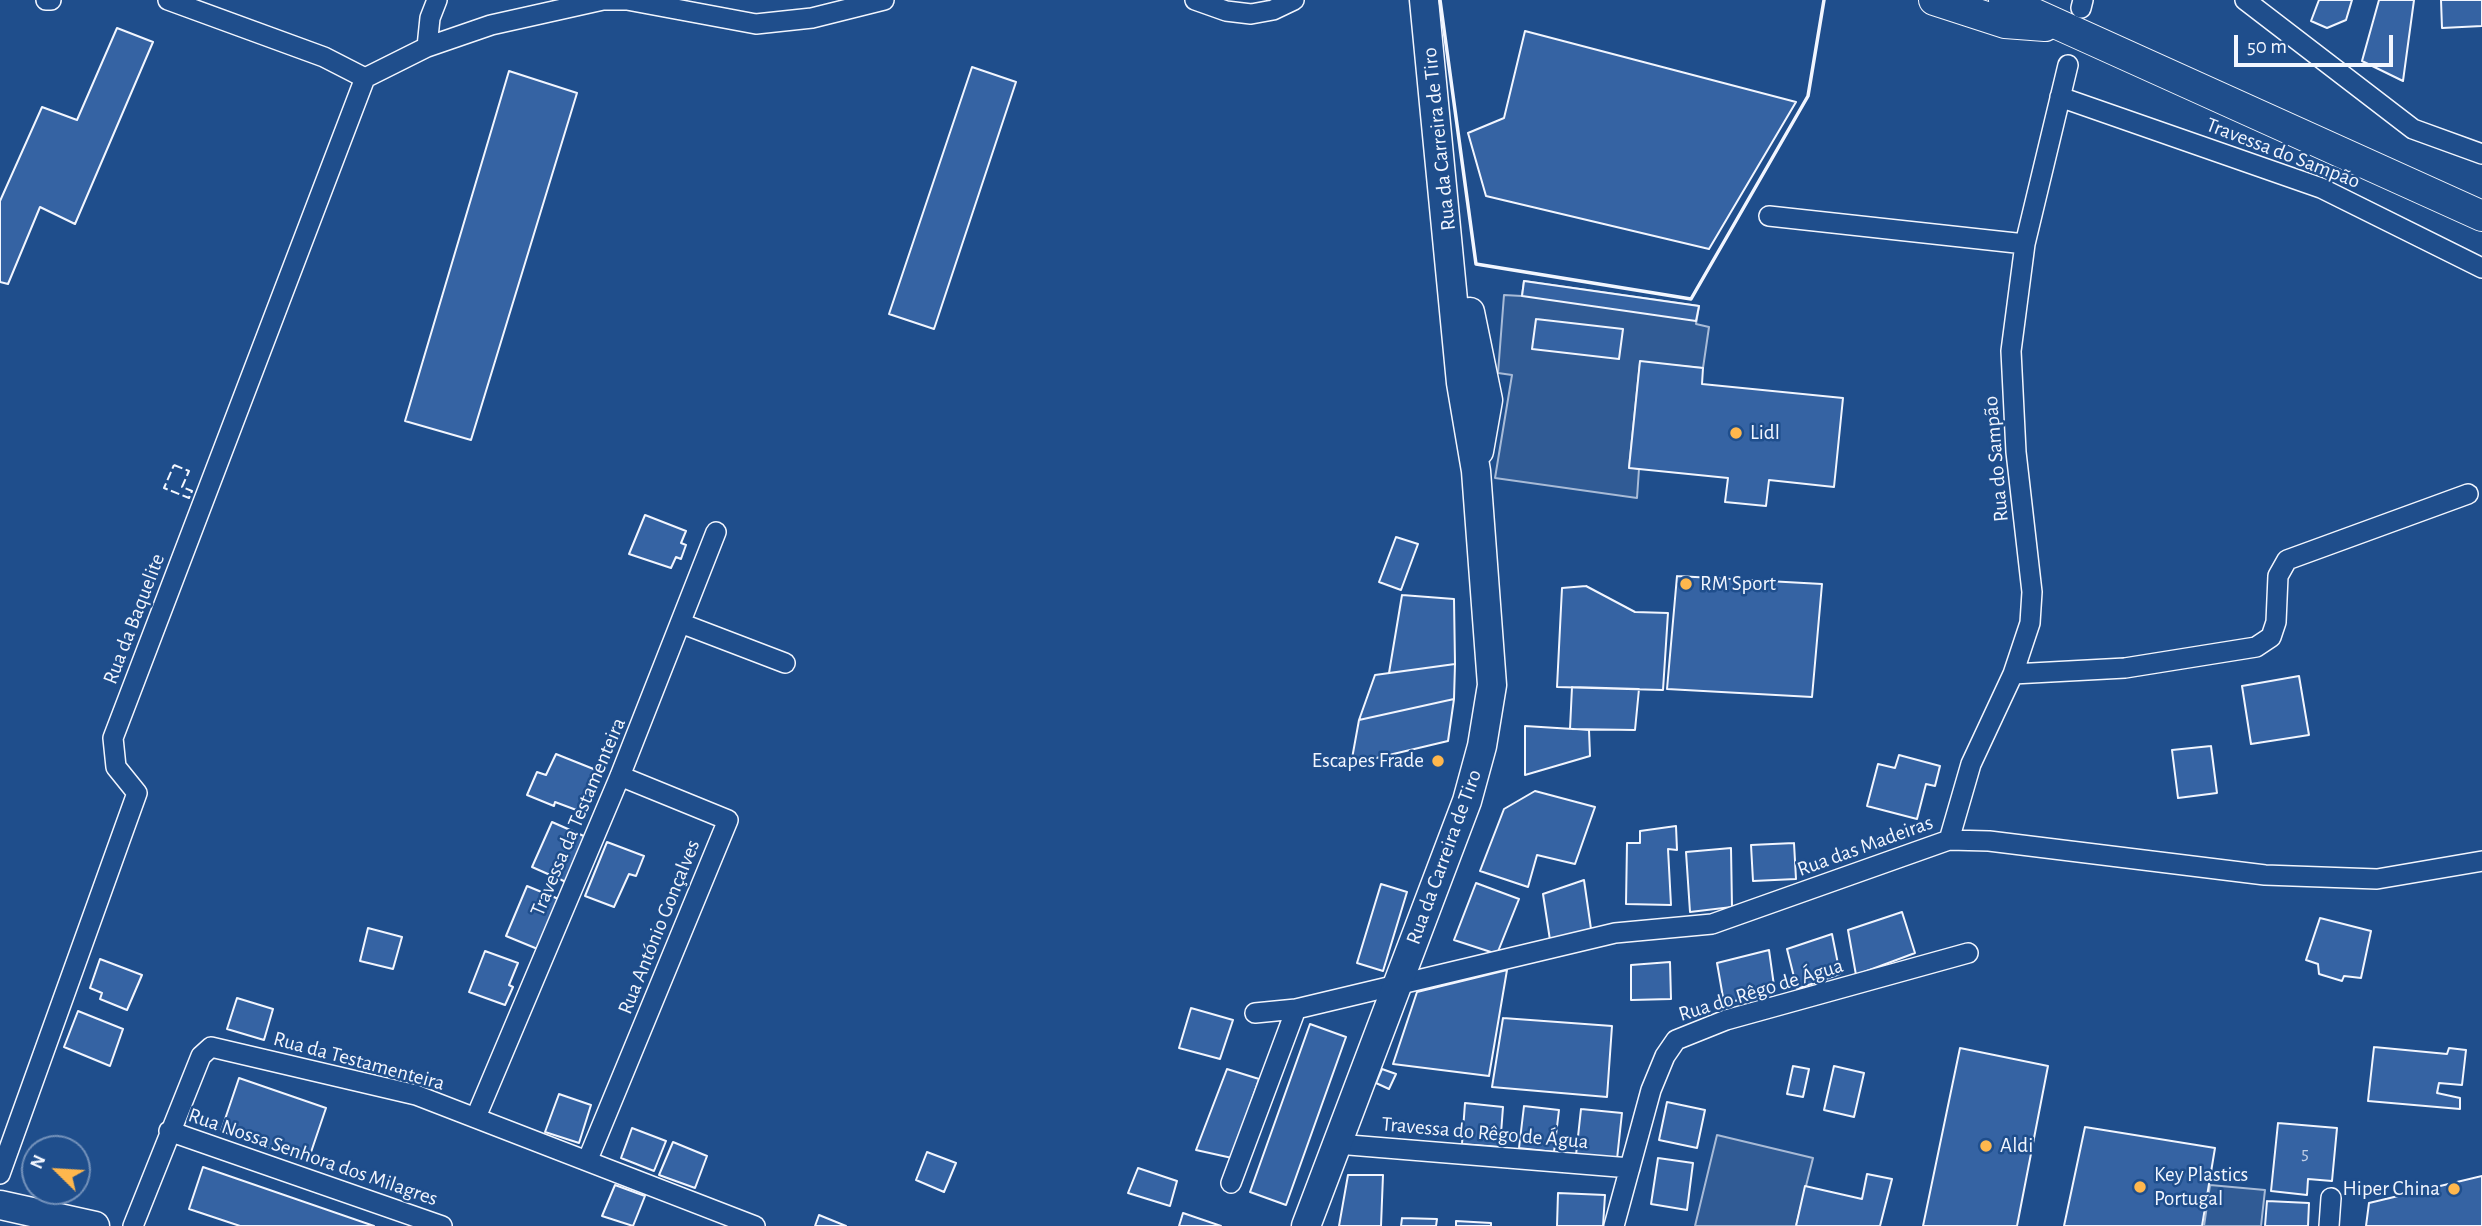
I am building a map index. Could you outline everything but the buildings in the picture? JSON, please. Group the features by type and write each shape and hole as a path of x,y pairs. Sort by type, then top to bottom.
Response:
{"main road":[{"name":"Rua da Carreira de Tiro","path":"1306,1226 1466,801 1486,728 1492,668 1476,471 1461,383 1453,277 1424,0"},
{"path":"1934,0 2005,23 2076,12"},
{"path":"2004,0 2076,12 2482,216"},
{"name":"Rua da Carreira de Tiro","path":"1453,277 1472,319 1488,400 1476,471"},
{"path":"1461,383 1476,397 1488,400"},
{"path":"0,1205 95,1226"}],"street":[{"path":"168,0 324,57 365,78 427,47 491,25 604,0 627,0 756,24 812,18 884,0"},
{"path":"427,47 430,18 436,0"},
{"path":"1195,0 1226,11 1251,15 1272,10 1294,0"},
{"path":"2245,0 2413,129 2482,154"},
{"name":"Rua do Sampão","path":"1949,840 1971,764 2013,674 2030,623 2032,592 2016,452 2011,351 2025,244 2068,65"},
{"name":"Rua da Baquelite","path":"0,1174 137,793 116,767 113,738 365,78"},
{"name":"Travessa do Sampão","path":"2060,97 2321,188 2482,268"},
{"path":"1769,216 2025,244"},
{"path":"2013,674 2125,668 2256,647 2271,637 2276,622 2278,576 2287,560 2468,494"},
{"name":"Travessa da Testamenteira","path":"476,1117 683,624 716,533"},
{"path":"683,624 785,663"},
{"name":"Rua António Gonçalves","path":"587,1159 728,820 620,776"},
{"name":"Rua das Madeiras","path":"1255,1013 1296,1009 1615,933 1712,924 1949,840 1989,841 2265,875 2377,879 2482,860"},
{"name":"Rua do Rêgo de Água","path":"1614,1226 1651,1090 1665,1056 1676,1040 1726,1020 1968,953"},
{"path":"1231,1183 1296,1009"},
{"name":"Rua da Testamenteira","path":"133,1226 201,1056 211,1047 416,1095 755,1226"},
{"name":"Rua Nossa Senhora dos Milagres","path":"169,1131 442,1226"},
{"name":"Travessa do Rêgo de Água","path":"1337,1144 1630,1168"},
{"path":"2329,1226 2331,1198"}],"shaded area":[{"path":"1524,281 1699,306 1696,324 1709,327 1703,368 1640,362 1629,467 1639,469 1637,498 1495,478 1512,375 1498,373 1504,295 1522,296"},
{"path":"1717,1135 1813,1158 1796,1226 1695,1226"},
{"path":"2210,1185 2265,1190 2261,1226 2204,1226"}],"fence":[{"path":"174,465 189,471 182,487 192,491 189,498 164,488 174,465"}],"wall":[{"path":"1440,0 1476,264 1691,299 1808,96 1824,0"}],"place":[{"name":"Lidl","path":"1736,433"},
{"name":"RM Sport","path":"1686,584"},
{"name":"Escapes Frade","path":"1438,761"},
{"name":"Aldi","path":"1986,1146"},
{"name":"Key Plastics Portugal","path":"2140,1187"},
{"name":"Hiper China","path":"2454,1189"}]}
